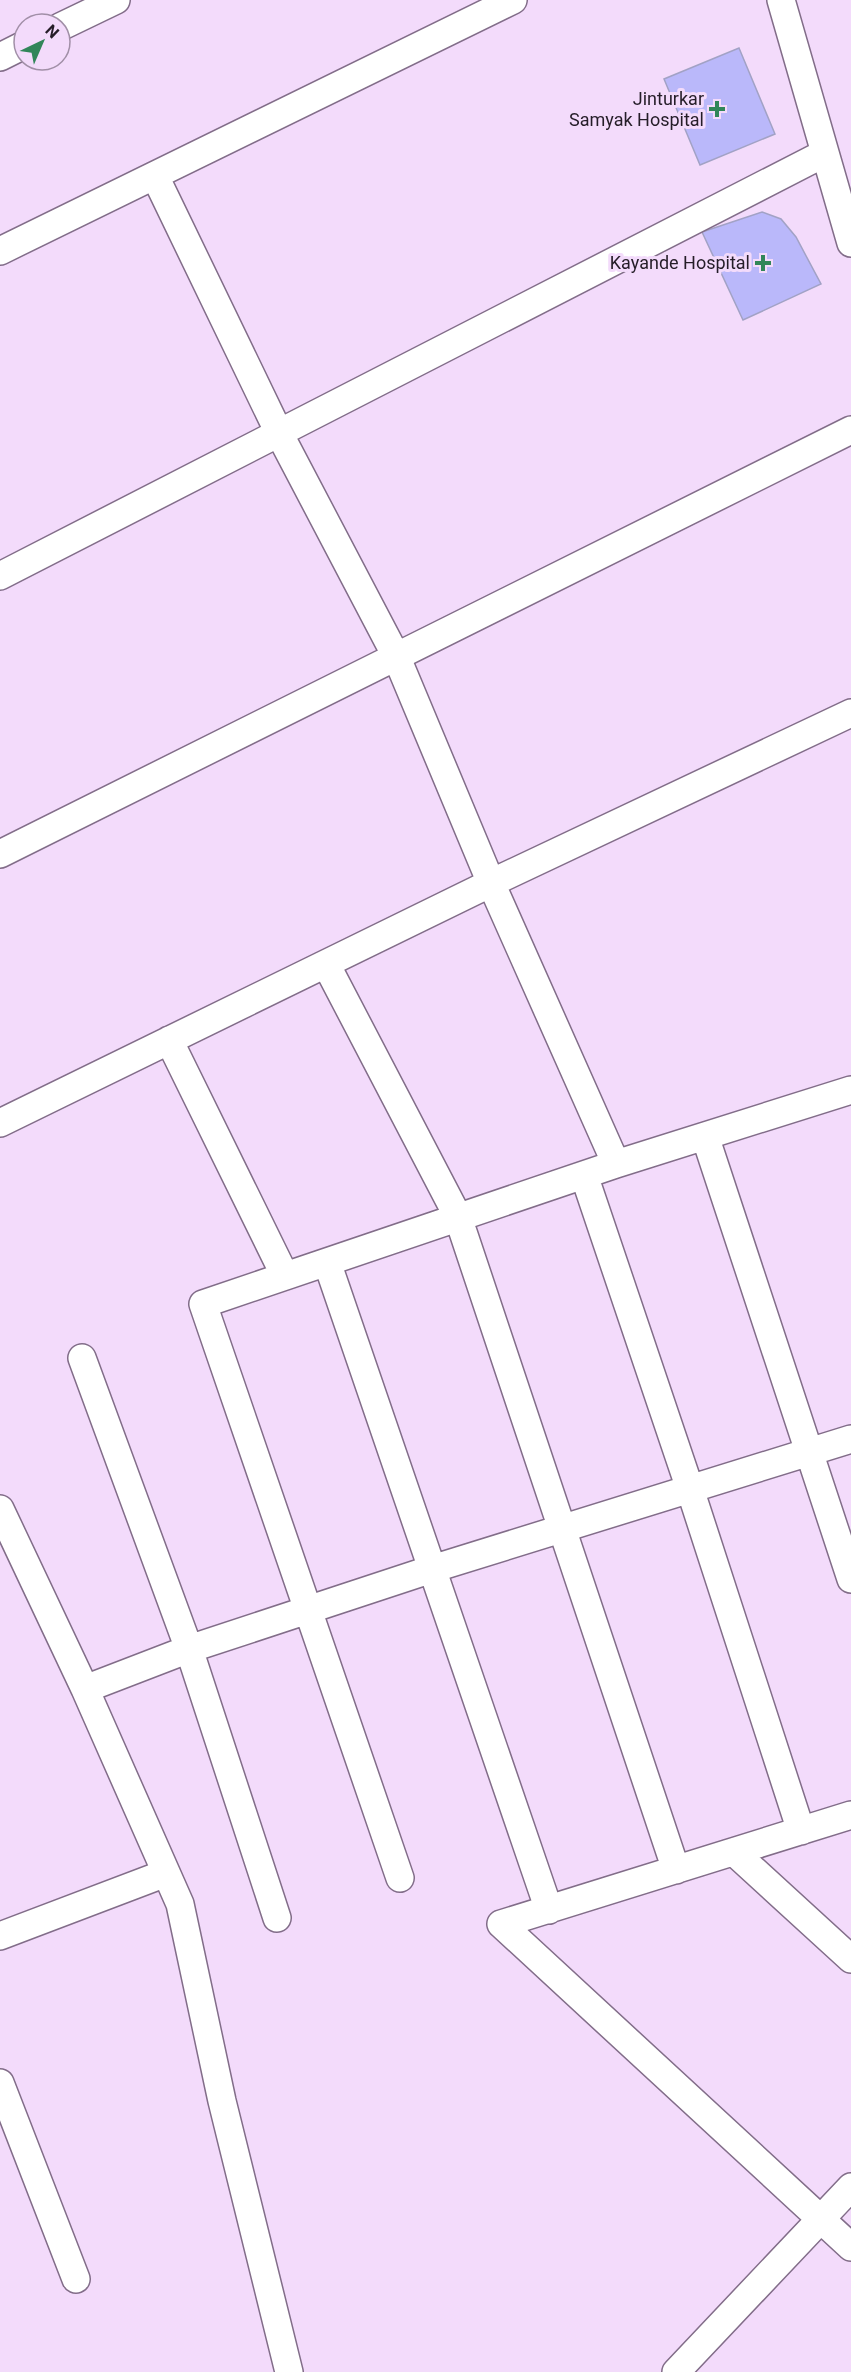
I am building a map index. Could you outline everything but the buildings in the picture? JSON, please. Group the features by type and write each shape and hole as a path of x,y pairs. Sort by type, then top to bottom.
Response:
{"street":[{"path":"72,21 116,0"},
{"path":"0,251 513,0"},
{"path":"781,0 851,243"},
{"path":"0,576 825,153"},
{"path":"155,176 279,433 397,658 491,883 616,1164"},
{"path":"0,854 851,430"},
{"path":"0,1123 491,883 851,713"},
{"path":"326,964 458,1217 676,1870"},
{"path":"169,1040 285,1276"},
{"path":"399,1878 203,1304 616,1164 851,1090"},
{"path":"705,1136 851,1579"},
{"path":"584,1175 690,1489 801,1831"},
{"path":"327,1262 549,1910"},
{"path":"82,1358 189,1649 277,1918"},
{"path":"85,1689 189,1649 432,1569 851,1439"},
{"path":"0,1509 85,1689 180,1904 222,2102 289,2372"},
{"path":"851,1815 501,1924 851,2247"},
{"path":"734,1852 851,1959"},
{"path":"0,1936 166,1873"},
{"path":"0,2083 76,2279"},
{"path":"676,2372 851,2187"}],"place":[{"name":"Jinturkar Samyak Hospital","path":"717,109"},
{"name":"Kayande Hospital","path":"763,263"}]}
